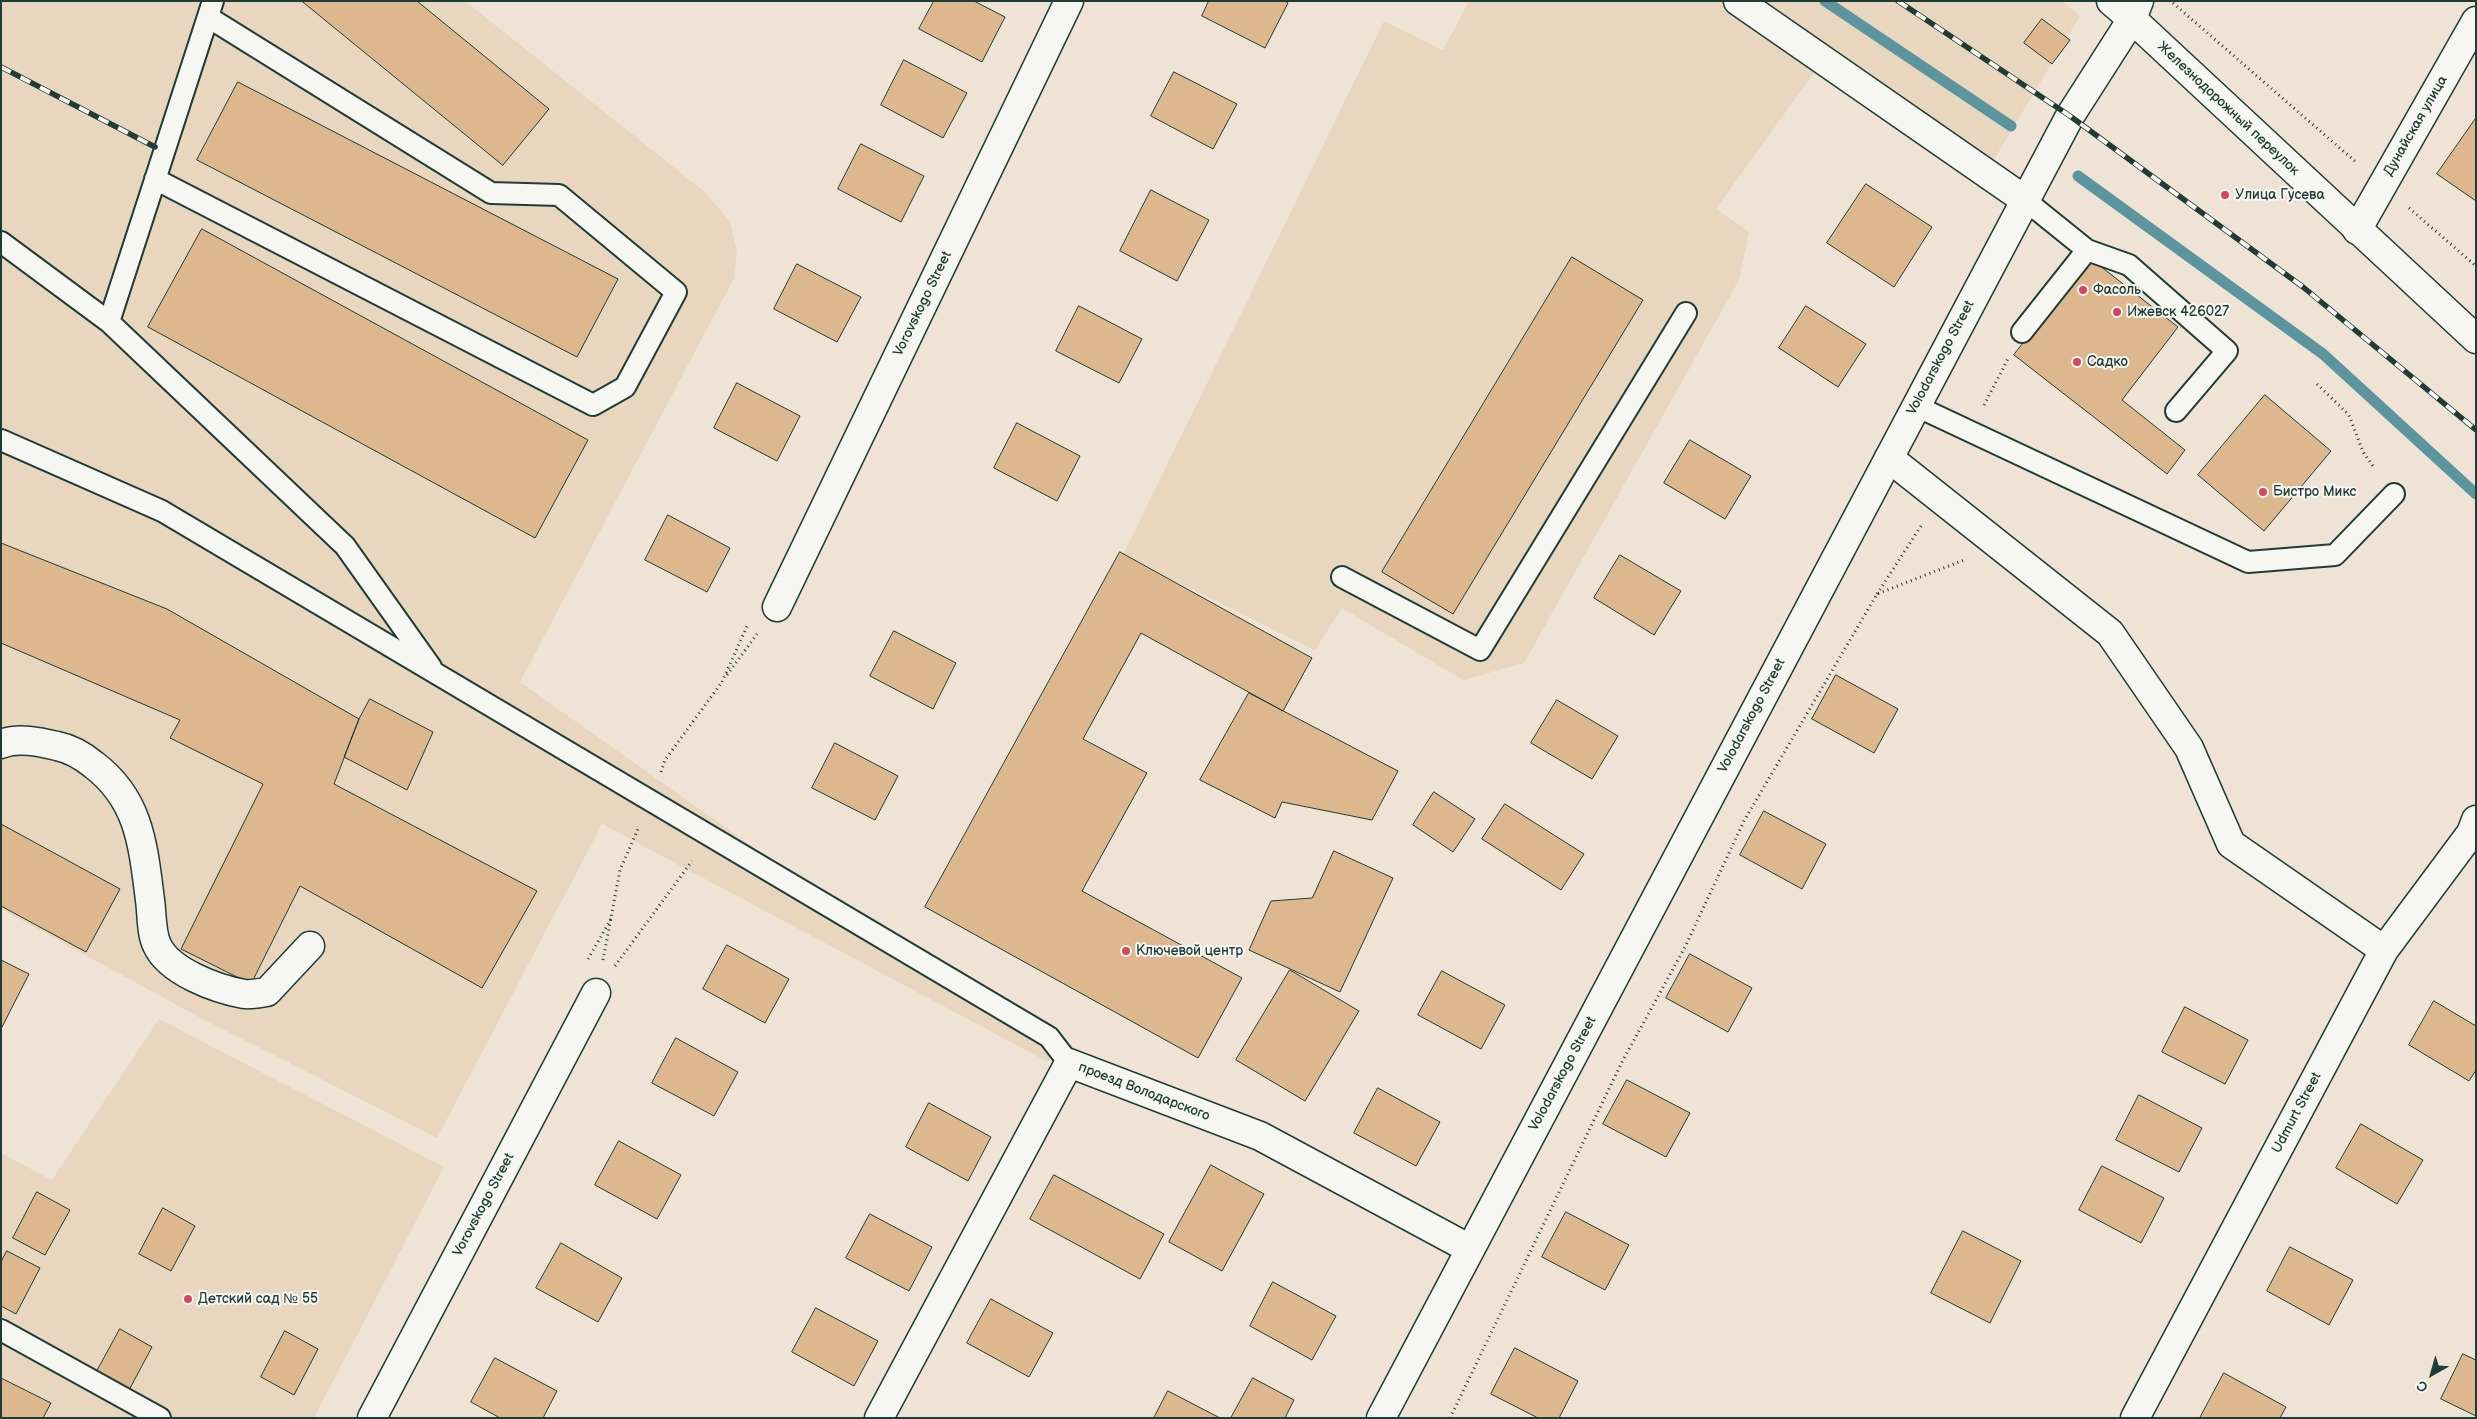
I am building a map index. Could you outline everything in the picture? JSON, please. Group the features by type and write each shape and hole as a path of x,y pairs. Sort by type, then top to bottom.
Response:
{"street":[{"name":"Vorovskogo Street","path":"777,607 1068,1"},
{"path":"1738,1 2025,200"},
{"name":"Железнодорожный переулок","path":"2111,1 2136,10 2357,230 2476,339"},
{"name":"Volodarskogo Street","path":"1380,1418 2070,116 2136,10"},
{"name":"Дунайская улица","path":"2357,230 2476,21"},
{"path":"1889,458 2110,634 2189,748 2232,844 2384,950"},
{"path":"1,744 35,741 66,748 84,756 108,776 122,792 133,811 141,841 156,944 164,958 175,967 205,981 246,994 267,992 310,946"},
{"name":"Udmurt Street","path":"2135,1418 2384,950 2474,830"},
{"name":"Vorovskogo Street","path":"372,1418 596,993"},
{"name":"проезд Володарского","path":"879,1418 1069,1063 1260,1136 1470,1248"}],"lane":[{"path":"109,322 155,179 210,9 491,193 559,195 676,292 625,387 593,405 155,179"},
{"path":"2025,200 2087,250 2129,265 2226,351 2176,411"},
{"path":"1,242 109,322 345,546 435,673"},
{"path":"2022,332 2087,250"},
{"path":"1342,577 1480,650 1686,313"},
{"path":"1916,406 2248,562 2335,555 2394,494"},
{"path":"1,440 162,511 1049,1037 1069,1063"},
{"path":"1,1330 160,1418"}],"path":[{"path":"2170,1 2476,266"},
{"path":"2317,384 2350,415 2363,452 2394,494"},
{"path":"1450,1418 1622,1062 1685,947 1744,821 1876,594 1940,498"},
{"path":"1876,594 2000,546"},
{"path":"596,993 690,860 699,865"}],"shaded area":[{"path":"1,1 465,1 706,193 730,222 737,252 734,278 520,682 876,934 1062,1035 1048,1062 602,824 437,1138 197,1016 1,909"},
{"path":"1469,1 2062,1 2080,16 1990,166 1818,67 1716,209 1749,232 1739,280 1524,663 1463,680 1342,608 1315,650 1123,555 1384,21 1443,50"},
{"name":"Детский сад № 55","path":"159,1019 444,1167 314,1418 1,1418 1,1153 52,1180"}],"building":[{"path":"302,1 417,1 549,109 503,165"},
{"path":"934,1 974,1 1005,17 982,62 919,29"},
{"path":"1209,1 1285,1 1288,3 1265,48 1202,16"},
{"path":"2042,19 2070,40 2052,64 2024,43"},
{"path":"904,60 967,93 943,138 881,105"},
{"path":"1174,72 1237,104 1213,149 1151,116"},
{"path":"238,82 618,279 577,357 197,160"},
{"path":"2476,118 2476,201 2437,174"},
{"path":"861,144 924,176 901,222 838,189"},
{"path":"1866,184 1932,227 1894,287 1827,243"},
{"path":"1151,190 1209,220 1177,281 1120,251"},
{"path":"202,229 588,440 535,538 148,327"},
{"path":"1572,257 1643,300 1453,614 1382,572"},
{"path":"2090,258 2178,327 2122,400 2185,450 2167,474 2014,355"},
{"path":"797,264 861,297 837,342 774,309"},
{"path":"1079,306 1142,339 1119,383 1056,351"},
{"path":"1806,306 1866,344 1838,387 1779,348"},
{"path":"737,383 800,416 777,461 714,428"},
{"path":"2265,395 2331,451 2264,531 2198,475"},
{"path":"1017,423 1080,456 1057,501 994,468"},
{"path":"1690,440 1751,476 1725,519 1664,483"},
{"path":"668,515 730,548 707,592 645,560"},
{"path":"1,543 167,609 359,719 334,784 537,891 482,988 300,886 251,984 181,949 263,784 170,738 180,720 1,643"},
{"path":"1120,552 1312,658 1283,711 1141,633 1083,739 1147,773 1082,891 1242,978 1198,1058 925,907"},
{"path":"1620,555 1681,591 1654,635 1594,598"},
{"path":"894,631 956,663 933,709 870,676"},
{"path":"1836,675 1898,709 1874,753 1812,719"},
{"path":"1249,693 1398,771 1372,820 1282,802 1275,818 1200,780"},
{"path":"370,699 433,732 407,790 344,757 359,719"},
{"path":"1557,700 1618,736 1592,779 1531,743"},
{"path":"835,743 898,776 875,820 812,788"},
{"path":"1434,792 1475,819 1453,852 1413,825"},
{"path":"1505,804 1584,854 1561,890 1482,839"},
{"path":"1764,811 1826,844 1802,889 1740,855"},
{"path":"1,824 120,889 86,952 1,906"},
{"path":"1334,851 1393,878 1340,992 1249,950 1271,901 1312,898"},
{"path":"727,945 789,979 765,1023 703,989"},
{"path":"1690,954 1752,988 1728,1032 1666,998"},
{"path":"1,960 29,974 1,1029"},
{"path":"1290,970 1359,1011 1305,1101 1236,1060"},
{"path":"1442,971 1505,1005 1481,1049 1418,1015"},
{"path":"2434,1001 2476,1026 2476,1070 2469,1081 2409,1045"},
{"path":"2185,1007 2248,1040 2225,1084 2162,1052"},
{"path":"676,1038 738,1072 714,1116 652,1083"},
{"path":"1627,1080 1690,1113 1666,1157 1603,1124"},
{"path":"1378,1088 1440,1122 1416,1166 1354,1133"},
{"path":"2139,1095 2202,1128 2179,1172 2116,1140"},
{"path":"929,1103 991,1137 968,1181 906,1147"},
{"path":"2361,1124 2423,1160 2397,1204 2336,1168"},
{"path":"619,1141 681,1175 657,1219 595,1185"},
{"path":"1211,1165 1264,1194 1222,1271 1169,1242"},
{"path":"2102,1166 2164,1198 2141,1243 2079,1210"},
{"path":"1054,1175 1164,1234 1140,1279 1030,1219"},
{"path":"37,1192 70,1210 45,1255 13,1238"},
{"path":"163,1208 195,1226 171,1271 139,1254"},
{"path":"1566,1212 1629,1245 1605,1290 1542,1257"},
{"path":"870,1214 932,1247 909,1291 846,1258"},
{"path":"1963,1231 2021,1261 1990,1323 1931,1293"},
{"path":"561,1243 622,1278 598,1322 536,1288"},
{"path":"2290,1247 2353,1280 2329,1325 2267,1291"},
{"path":"7,1251 40,1268 16,1314 1,1306 1,1262"},
{"path":"1273,1282 1336,1316 1312,1360 1250,1326"},
{"path":"991,1299 1053,1333 1029,1377 967,1343"},
{"path":"816,1308 878,1341 854,1386 792,1352"},
{"path":"120,1329 152,1347 128,1392 95,1375"},
{"path":"285,1331 318,1349 294,1395 261,1377"},
{"path":"1515,1348 1578,1381 1559,1418 1538,1418 1491,1394"},
{"path":"2463,1354 2476,1360 2476,1416 2441,1399"},
{"path":"495,1358 557,1391 543,1418 500,1418 471,1402"},
{"path":"2224,1373 2286,1407 2280,1418 2200,1418"},
{"path":"1,1378 51,1403 43,1418 1,1418"},
{"path":"1253,1378 1294,1400 1285,1418 1231,1418"},
{"path":"1168,1391 1220,1418 1154,1418"}],"waterway":[{"path":"1825,1 2011,126"},
{"path":"2078,176 2323,354 2476,494"}],"railway":[{"path":"1898,1 2070,116 2303,287 2476,430"},
{"path":"1,67 155,147"}],"place":[{"name":"Улица Гусева","path":"2225,195"},
{"name":"Фасоль","path":"2083,290"},
{"name":"Ижевск 426027","path":"2117,312"},
{"name":"Садко","path":"2077,362"},
{"name":"Бистро Микс","path":"2263,492"},
{"name":"Ключевой центр","path":"1126,951"},
{"name":"Детский сад № 55","path":"188,1299"}]}
